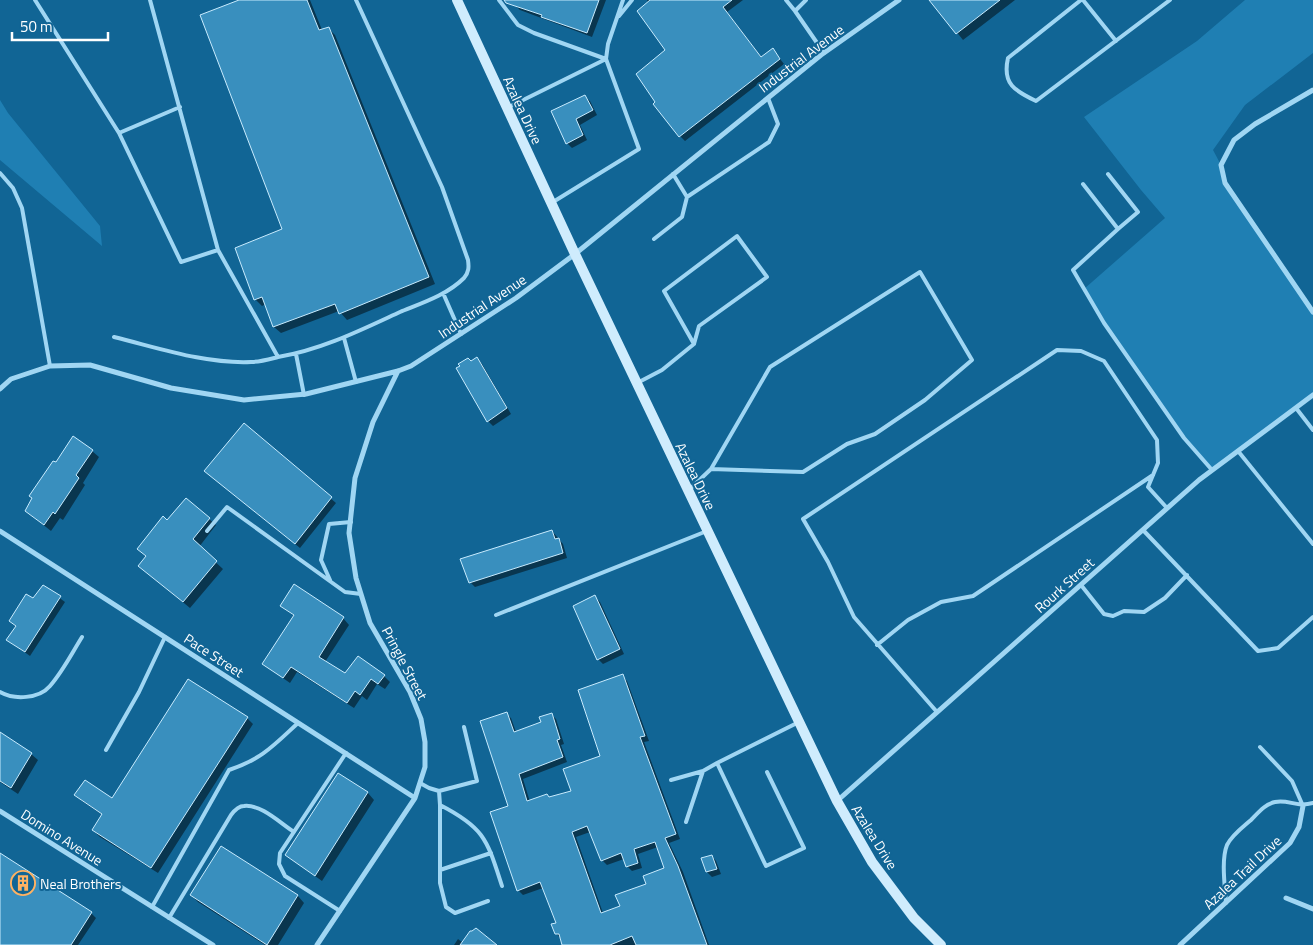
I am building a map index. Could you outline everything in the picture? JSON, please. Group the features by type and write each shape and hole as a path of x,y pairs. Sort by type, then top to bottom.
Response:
{"street":[{"name":"Azalea Drive","path":"456,0 575,254 837,801 872,862 914,918 941,945"},
{"name":"Industrial Avenue","path":"1,388 11,380 50,366 90,365 171,388 244,400 304,395 411,366 516,298 575,254 824,53 899,0"},
{"path":"1313,90 1255,124 1234,140 1221,165 1225,183 1313,312"},
{"name":"Pringle Street","path":"319,945 415,798 425,767 425,742 421,719 410,692 370,622 356,578 349,533 355,478 373,422 398,371"},
{"name":"Rourk Street","path":"837,801 1167,508 1212,470 1313,395"},
{"name":"Pace Street","path":"0,531 415,798"},
{"name":"Azalea Trail Drive","path":"1180,945 1290,843 1299,827 1303,806"},
{"name":"Domino Avenue","path":"0,811 212,945"},
{"path":"1286,898 1313,909"}],"lane":[{"path":"35,0 119,133 180,262 218,250"},
{"path":"150,0 218,250 278,357"},
{"path":"114,336 181,354 218,361 253,362 296,354 344,338 442,294 464,277 469,270 468,260 442,187 356,0"},
{"path":"499,0 518,25 534,33 606,59"},
{"path":"551,203 639,149 606,59 608,44 623,0"},
{"path":"617,18 632,0"},
{"path":"786,0 824,53"},
{"path":"794,11 806,0"},
{"path":"1116,41 1082,0 1008,58 1006,68 1008,80 1020,93 1036,101 1116,41 1170,0"},
{"path":"507,108 606,59"},
{"path":"654,239 682,217 688,197 769,142 778,124 768,98"},
{"path":"119,133 180,107"},
{"path":"0,173 13,188 22,208 50,366"},
{"path":"673,174 688,197"},
{"path":"1108,174 1138,212 1073,270 1104,323 1184,438 1212,470"},
{"path":"1082,184 1118,229"},
{"path":"637,383 662,370 694,344 699,326 767,277 738,236 664,291 694,344"},
{"path":"688,490 711,469 770,367 920,272 972,360 925,400 875,434 847,444 803,472 711,469"},
{"path":"442,294 461,334"},
{"path":"344,338 356,382"},
{"path":"937,712 914,688 854,617 828,562 803,520 1057,350 1081,351 1104,361 1157,440 1158,463 1148,487 1167,508"},
{"path":"296,354 304,395"},
{"path":"1296,408 1313,430"},
{"path":"1238,451 1313,544"},
{"path":"877,645 908,620 941,602 973,596 1153,475"},
{"path":"207,531 227,507 345,592 361,594"},
{"path":"331,582 322,560 329,524 350,522"},
{"path":"1143,530 1258,650 1278,648 1313,617"},
{"path":"496,615 708,531"},
{"path":"1081,585 1104,614 1113,616 1124,611 1144,612 1165,598 1187,575"},
{"path":"0,692 9,697 26,697 39,694 50,687 82,637"},
{"path":"106,750 139,692 165,637"},
{"path":"671,780 704,771 799,722"},
{"path":"152,907 229,770 248,764 265,754 298,723"},
{"path":"420,783 439,791 477,781 464,727"},
{"path":"1260,747 1292,782 1303,806"},
{"path":"340,911 285,876 280,864 280,853 346,753"},
{"path":"717,763 766,866 804,848 767,772"},
{"path":"686,822 704,771"},
{"path":"439,791 440,883 446,907 455,913 488,901"},
{"path":"1226,903 1225,857 1228,844 1234,835 1264,807 1274,802 1303,806 1313,803"},
{"path":"440,804 477,829 483,836 502,886"},
{"path":"169,918 230,815 237,808 244,806 258,808 294,832"},
{"path":"440,870 491,853"}],"shaded area":[{"path":"1245,0 1313,0 1313,53 1245,105 1213,150 1221,165 1225,183 1313,312 1313,395 1212,470 1177,428 1144,382 1112,336 1084,289 1165,218 1084,117 1197,41"},
{"path":"0,100 8,113 100,226 102,246 0,160"}],"building":[{"path":"239,0 307,0 319,30 329,27 429,277 339,314 335,304 273,327 262,297 254,300 235,248 282,229 200,15"},
{"path":"504,0 599,0 587,33 541,17 542,15 506,3"},
{"path":"650,0 732,0 723,7 761,57 773,48 780,59 679,137 653,104 655,102 636,74 665,50 637,11"},
{"path":"929,0 1000,0 956,34"},
{"path":"585,95 593,110 576,119 583,135 566,144 551,111"},
{"path":"477,357 507,408 487,422 456,368 460,366 458,364 468,358 471,361"},
{"path":"244,423 332,497 295,544 204,471"},
{"path":"73,436 93,450 76,475 79,478 55,514 53,512 44,525 25,511 32,498 29,496 53,461 56,462"},
{"path":"186,498 210,518 193,539 217,561 183,602 138,566 146,556 137,549 163,516 167,520"},
{"path":"552,530 555,539 559,538 563,553 469,583 460,559"},
{"path":"294,584 344,617 319,657 345,673 358,656 385,675 378,684 371,679 360,695 355,691 347,703 291,667 283,678 262,664 294,615 280,606"},
{"path":"43,585 61,596 25,652 6,640 16,626 9,621 26,594 33,598"},
{"path":"595,595 620,649 597,660 573,606"},
{"path":"623,674 645,736 640,737 676,834 665,838 678,866 707,945 636,945 632,936 610,945 562,945 559,934 555,934 551,924 556,923 540,882 517,891 490,812 508,806 480,721 507,712 514,732 541,722 539,717 552,713 560,739 557,740 563,757 519,774 527,801 547,794 549,797 571,791 563,769 600,756 578,690","holes":["587,826 601,861 621,853 626,867 638,863 634,849 655,842 664,868 643,876 646,884 615,895 620,906 601,913 572,832"]},
{"path":"188,679 248,717 151,868 92,830 102,814 74,795 85,780 112,798"},
{"path":"0,732 32,753 11,788 0,781"},
{"path":"338,773 368,792 315,876 285,855"},
{"path":"221,846 298,895 267,945 190,895"},
{"name":"Neal Brothers","path":"0,853 92,912 71,945 0,945"},
{"path":"712,855 717,869 706,872 701,858"},
{"path":"476,928 497,945 460,945 470,931"}],"place":[{"name":"Neal Brothers","path":"23,883"}]}
